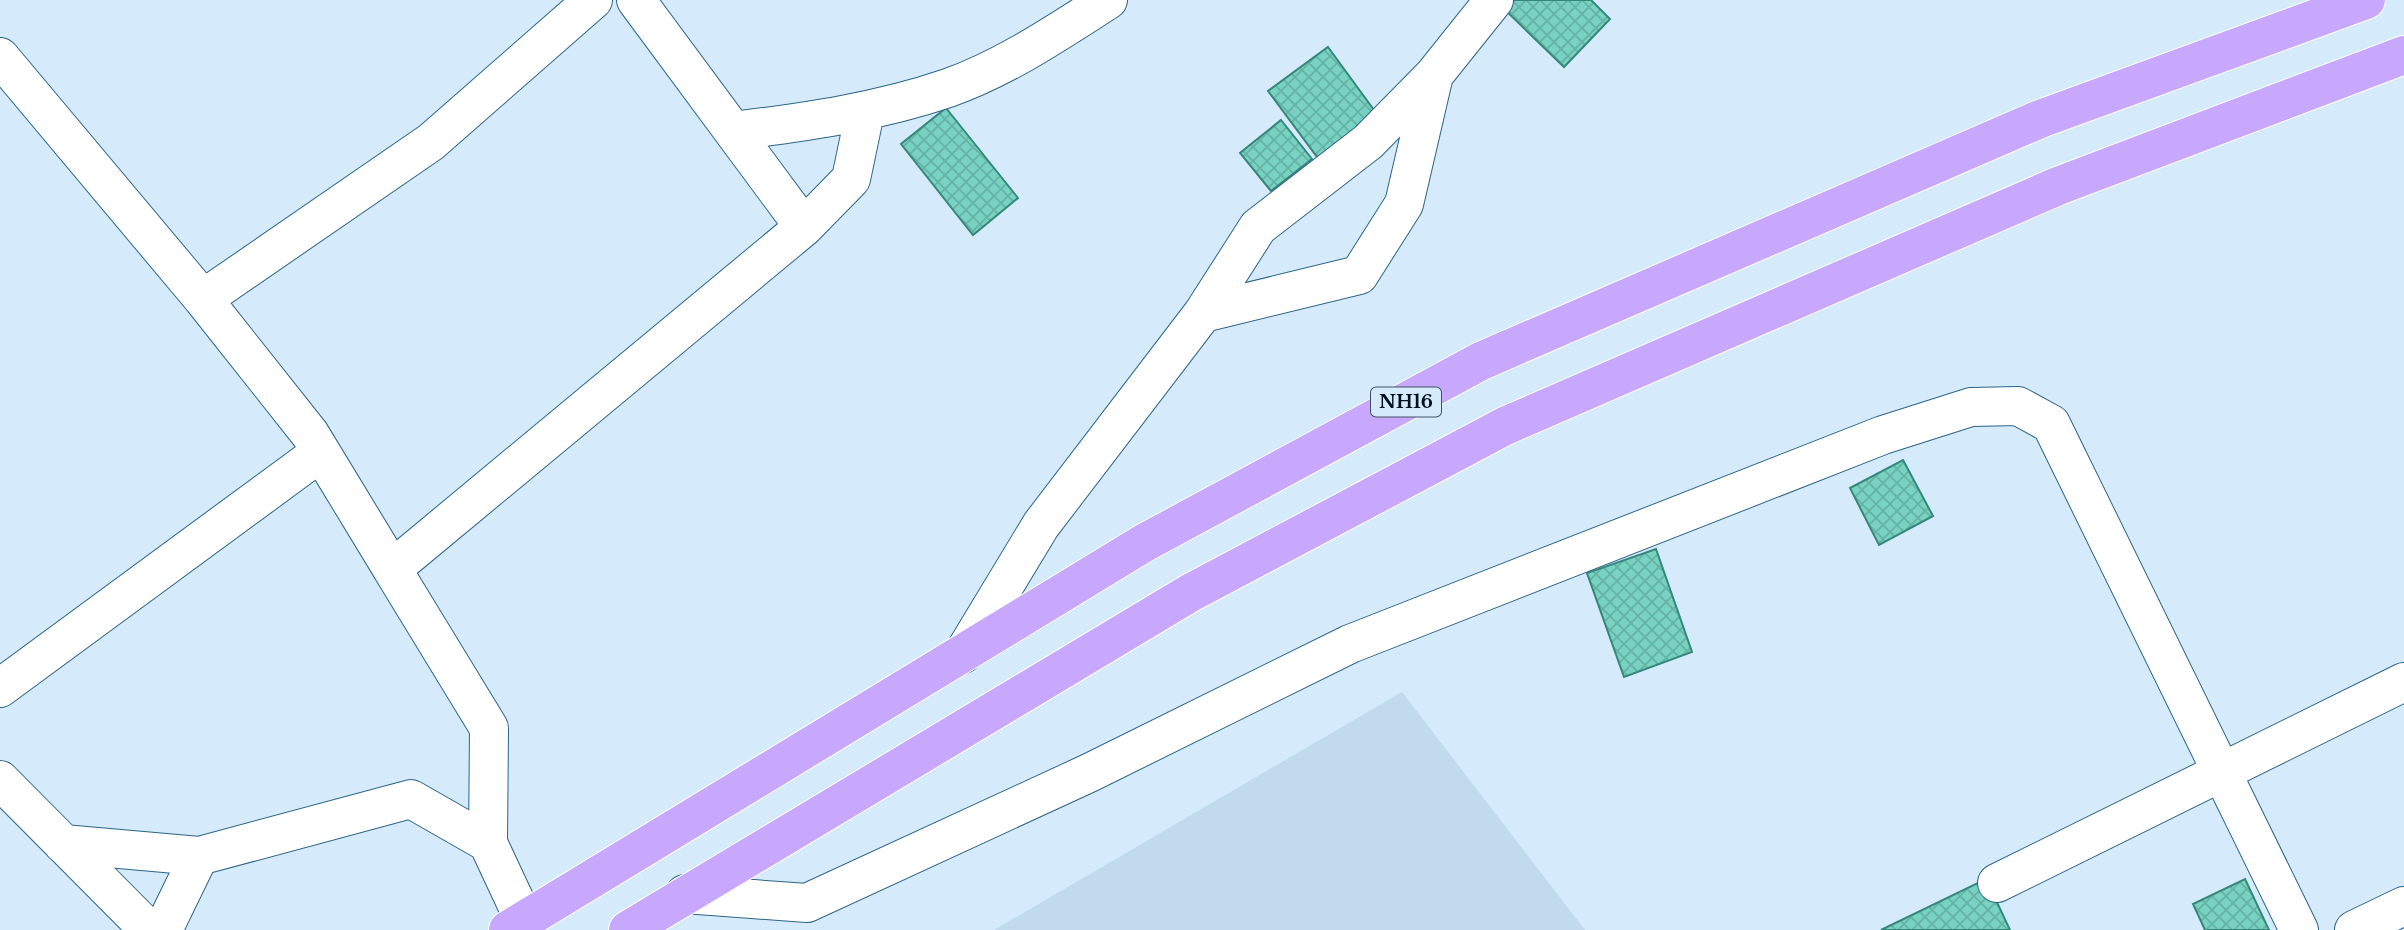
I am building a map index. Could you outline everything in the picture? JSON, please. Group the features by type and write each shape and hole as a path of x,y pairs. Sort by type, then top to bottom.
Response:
{"highway":[{"name":"NH16","path":"516,925 1143,543 1481,361 2039,119 2366,0"},
{"path":"628,930 1190,593 1505,426 2058,186 2404,55"}],"street":[{"path":"203,299 431,142 593,0"},
{"path":"636,0 804,227"},
{"path":"733,131 845,117 950,88 1040,44 1108,0"},
{"path":"963,654 1041,525 1203,313 1258,227 1368,142 1434,75 1494,0"},
{"path":"0,57 203,299 310,434 489,728 488,843 516,925"},
{"path":"1203,313 1359,275 1404,204 1434,75"},
{"path":"392,569 804,227 850,179 865,112"},
{"path":"685,894 807,903 1088,773 1350,644 1882,435 1971,407 2018,406 2050,424 2299,930"},
{"path":"0,688 321,452"},
{"path":"1997,883 2221,770 2404,682"},
{"path":"0,780 149,930"},
{"path":"63,844 199,856 411,799 488,843"},
{"path":"163,930 199,856"},
{"path":"2354,930 2404,906"}],"shaded area":[{"path":"1402,692 1585,930 994,930"}],"building":[{"path":"1507,0 1591,0 1610,19 1564,67 1501,6"},
{"path":"1328,47 1382,121 1323,165 1268,91"},
{"path":"946,108 1018,198 973,235 901,144"},
{"path":"1281,120 1312,159 1271,191 1240,153"},
{"path":"1903,460 1933,516 1879,545 1850,488"},
{"path":"1656,549 1692,652 1624,677 1587,573"},
{"path":"1986,879 2010,930 1881,930"},
{"path":"2245,879 2269,930 2205,930 2193,904"}]}
